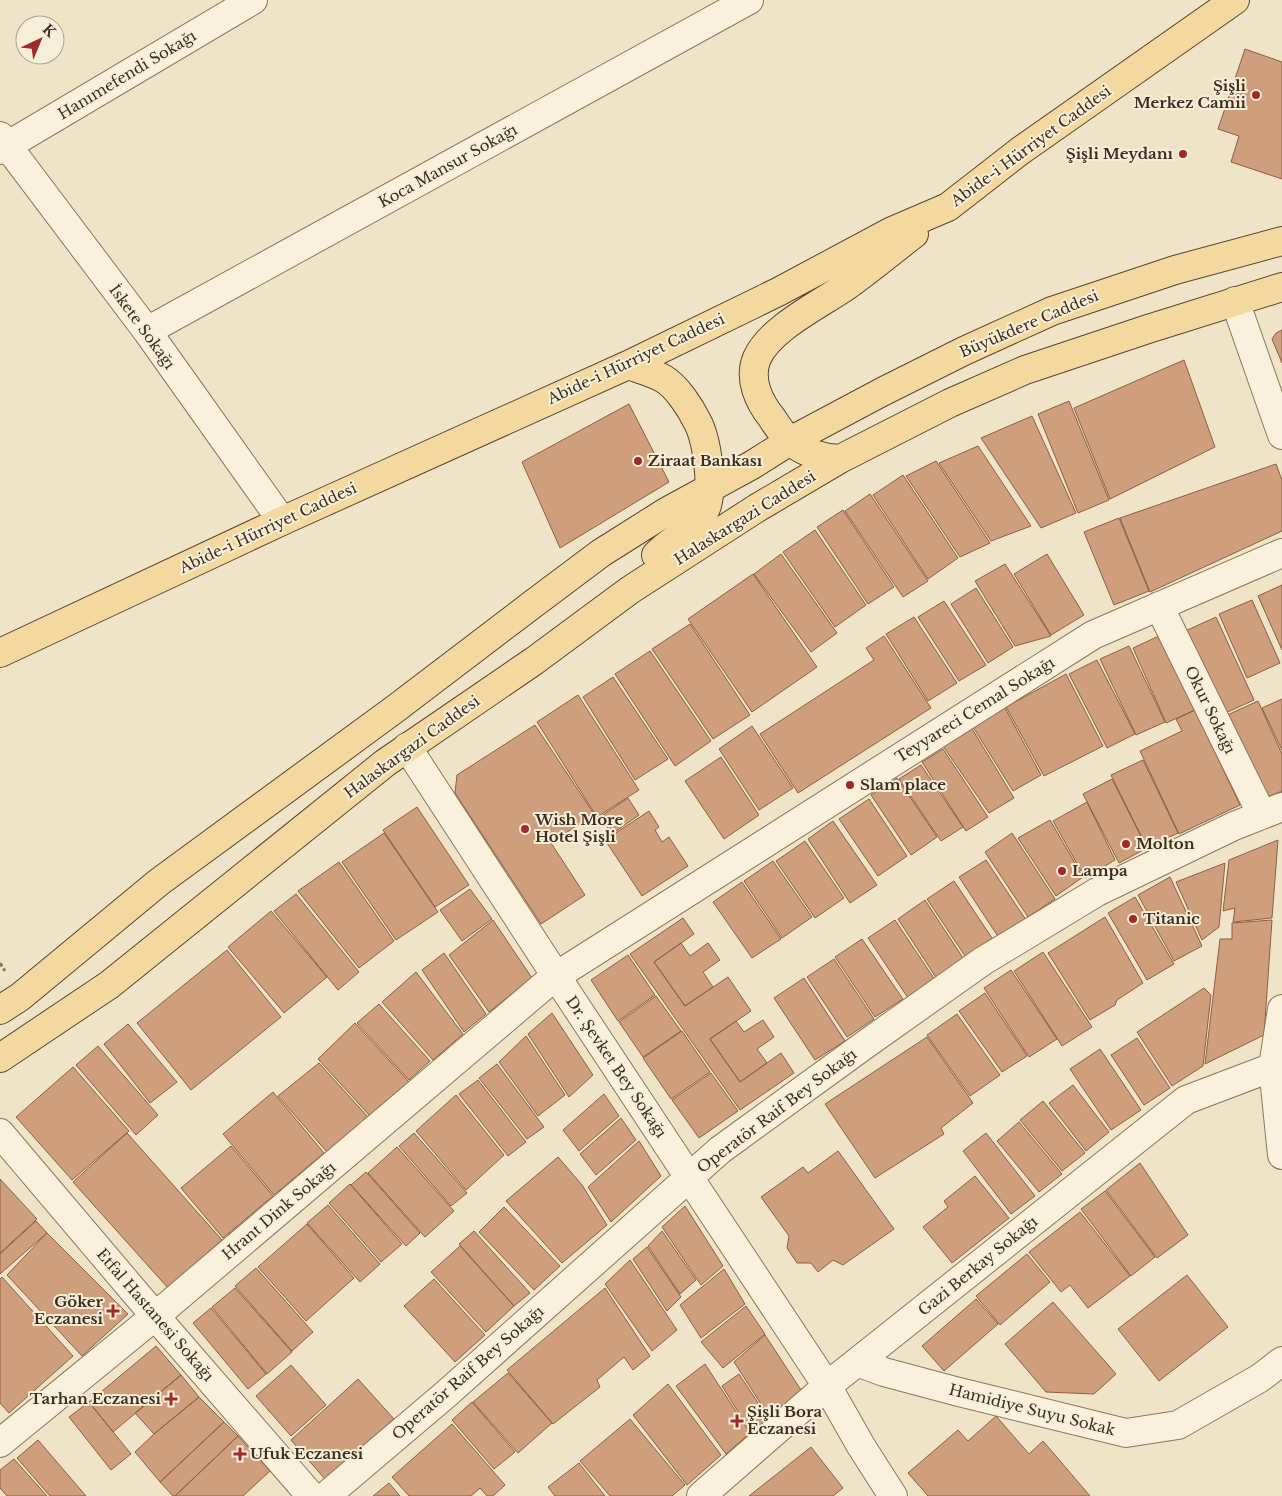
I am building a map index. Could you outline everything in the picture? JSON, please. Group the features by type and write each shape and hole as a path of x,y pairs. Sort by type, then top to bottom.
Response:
{"main road":[{"name":"Abide-i Hürriyet Caddesi","path":"0,653 282,521 628,365 778,292 892,232 948,207 1020,151 1235,0"},
{"path":"948,207 865,273 805,312 780,331 757,358 754,374 756,390 770,416 790,441 823,458 840,459 950,403 1025,370 1282,287"},
{"name":"Büyükdere Caddesi","path":"790,441 964,351 1052,311 1174,270 1282,241"},
{"path":"628,365 664,379 681,395 698,422 708,460 710,488 706,507 700,518 661,550 641,572 630,590"},
{"path":"0,1010 20,997 159,882 395,709 602,553 658,517 752,465 790,441"},
{"name":"Halaskargazi Caddesi","path":"0,1058 109,985 407,747 534,661 630,590 757,508 840,459"}],"street":[{"name":"Hanımefendi Sokağı","path":"2,144 253,0"},
{"name":"Koca Mansur Sokağı","path":"147,332 749,0"},
{"name":"İskete Sokağı","path":"2,144 147,332 282,521"},
{"path":"1235,301 1282,435"},
{"name":"Teyyareci Cemal Sokağı","path":"556,976 1093,635 1282,553"},
{"name":"Okur Sokağı","path":"1159,606 1272,811"},
{"name":"Dr. Şevket Bey Sokağı","path":"407,747 827,1386 861,1446 893,1496"},
{"name":"Operatör Raif Bey Sokağı","path":"326,1496 445,1396 720,1150 983,961 1097,892 1234,826 1272,811"},
{"name":"Hrant Dink Sokağı","path":"0,1443 155,1316 556,976"},
{"path":"1282,1009 1274,1067 1282,1154"},
{"name":"Gazi Berkay Sokağı","path":"700,1496 827,1386 1186,1100 1274,1067"},
{"name":"Etfal Hastanesi Sokağı","path":"0,1133 155,1316 312,1496"},
{"name":"Hamidiye Suyu Sokak","path":"857,1362 884,1372 955,1391 1126,1433 1178,1425 1260,1378 1282,1361"},
{"name":"Dr. Şevket Bey Sokağı","path":"827,1386 872,1439 911,1496"}],"building":[{"name":"Şişli Merkez Camii","path":"1245,49 1282,62 1282,179 1231,162 1239,136 1218,129"},
{"path":"1282,330 1282,363 1272,339 1276,333"},
{"path":"1184,360 1215,447 1110,499 1074,408"},
{"path":"1069,401 1109,500 1078,513 1038,414"},
{"path":"629,404 669,482 560,548 522,462"},
{"path":"1032,416 1076,513 1041,528 981,438"},
{"path":"978,446 1031,526 991,541 939,463"},
{"path":"936,461 990,543 960,557 906,476"},
{"path":"1276,464 1282,480 1282,531 1150,592 1120,518"},
{"path":"903,475 958,558 928,579 873,495"},
{"path":"870,494 928,581 903,597 845,511"},
{"path":"843,510 894,587 868,604 817,527"},
{"path":"1119,518 1149,591 1114,605 1084,532"},
{"path":"815,530 866,605 835,627 783,552"},
{"path":"781,554 837,633 811,652 754,574"},
{"path":"1047,554 1084,615 1051,635 1014,574"},
{"path":"1005,564 1051,636 1015,646 975,581"},
{"path":"753,574 817,667 752,712 688,619"},
{"path":"1282,585 1282,650 1258,596"},
{"path":"976,588 1013,647 988,663 951,604"},
{"path":"1252,600 1280,663 1247,678 1219,614"},
{"path":"944,601 986,665 959,681 918,617"},
{"path":"914,617 957,683 928,701 886,634"},
{"path":"1216,617 1254,700 1221,715 1183,632"},
{"path":"690,624 750,715 713,739 652,649"},
{"path":"1161,635 1195,710 1166,723 1133,648"},
{"path":"884,636 931,708 798,793 760,734 874,660 866,648"},
{"path":"1129,646 1165,722 1136,735 1100,659"},
{"path":"650,651 711,741 675,766 615,674"},
{"path":"1097,660 1135,734 1107,748 1069,674"},
{"path":"1066,674 1103,746 1044,776 1006,707"},
{"path":"613,677 668,759 635,780 583,697"},
{"path":"578,695 639,790 597,817 537,722"},
{"path":"1282,699 1282,750 1262,708"},
{"path":"1258,701 1282,754 1282,791 1263,799 1225,716"},
{"path":"1005,708 1041,775 1013,791 973,727"},
{"path":"1195,710 1240,805 1179,834 1140,751 1182,731 1176,719"},
{"name":"Wish More Hotel Şişli","path":"535,725 594,814 551,843 585,895 541,924 455,793 457,775"},
{"path":"752,726 793,788 759,810 719,749"},
{"path":"971,727 1014,798 989,813 943,746"},
{"path":"943,749 988,817 966,831 922,762"},
{"path":"721,757 759,815 724,839 685,781"},
{"path":"1143,760 1178,833 1147,848 1111,775"},
{"path":"921,765 963,827 941,841 899,779"},
{"path":"897,778 937,837 911,855 871,795"},
{"path":"1112,779 1147,848 1119,863 1083,794"},
{"path":"628,798 639,815 612,834 600,817"},
{"path":"869,799 907,856 878,876 839,819"},
{"path":"1087,802 1115,860 1085,878 1053,821"},
{"path":"417,807 469,885 435,907 383,830"},
{"path":"649,811 659,827 655,830 662,842 669,837 688,866 642,896 605,840"},
{"path":"1050,820 1083,877 1056,896 1018,838"},
{"path":"833,821 877,885 850,903 808,839"},
{"path":"384,833 438,912 396,940 342,862"},
{"path":"1012,833 1055,899 1028,917 985,852"},
{"path":"1278,840 1272,918 1233,922 1235,908 1223,911 1229,860"},
{"path":"805,841 844,898 815,918 776,861"},
{"path":"986,860 1026,920 999,938 959,877"},
{"path":"773,861 812,917 782,938 744,881"},
{"path":"339,862 394,941 359,968 298,891"},
{"path":"1225,863 1219,927 1202,940 1176,882"},
{"path":"1170,877 1202,946 1174,961 1138,895"},
{"path":"954,881 994,941 967,959 927,899"},
{"path":"742,882 781,939 752,958 713,902"},
{"path":"470,889 492,919 462,941 440,910"},
{"path":"296,894 359,972 338,990 274,911"},
{"path":"1135,897 1174,964 1147,980 1108,913"},
{"path":"925,900 965,961 937,979 898,919"},
{"path":"271,911 327,977 284,1013 228,947"},
{"path":"1105,917 1143,983 1117,1000 1115,1005 1090,1020 1048,953"},
{"path":"683,918 694,934 654,962 685,1006 728,977 751,1011 710,1039 740,1082 781,1053 794,1073 740,1110 630,954"},
{"path":"493,920 532,978 489,1012 449,955"},
{"path":"895,920 935,980 908,998 868,938"},
{"path":"1272,920 1264,1035 1205,1064 1220,939 1232,939 1232,923"},
{"path":"862,939 903,999 875,1017 835,957"},
{"path":"681,943 690,956 708,943 720,960 703,972 713,987 685,1006 654,962"},
{"path":"227,950 281,1017 191,1090 137,1023"},
{"path":"1043,952 1092,1027 1062,1046 1014,971"},
{"path":"444,953 486,1014 464,1032 422,970"},
{"path":"628,955 655,995 618,1021 591,980"},
{"path":"834,959 874,1019 847,1037 807,977"},
{"path":"1011,970 1057,1039 1029,1057 984,988"},
{"path":"416,972 463,1034 433,1060 382,1002"},
{"path":"804,978 845,1041 815,1060 774,998"},
{"path":"1204,988 1211,995 1203,1066 1172,1086 1137,1032"},
{"path":"985,993 1027,1056 1002,1072 959,1011"},
{"path":"656,996 681,1031 643,1057 619,1022"},
{"path":"379,1004 430,1061 409,1080 357,1023"},
{"path":"552,1013 593,1075 569,1097 528,1034"},
{"path":"957,1014 1000,1075 970,1096 927,1035"},
{"path":"763,1020 774,1037 757,1049 767,1063 740,1082 710,1039 736,1021 744,1032"},
{"path":"355,1023 409,1082 370,1116 318,1059"},
{"path":"128,1024 177,1082 150,1103 104,1044"},
{"path":"682,1031 710,1072 671,1099 643,1058"},
{"path":"526,1036 565,1095 538,1116 499,1062"},
{"path":"927,1037 973,1103 941,1128 944,1134 875,1178 825,1104"},
{"path":"1137,1038 1170,1088 1144,1105 1111,1055"},
{"path":"98,1046 158,1115 136,1135 76,1065"},
{"path":"1100,1049 1141,1110 1111,1130 1070,1069"},
{"path":"319,1063 368,1117 327,1152 278,1096"},
{"path":"497,1064 544,1127 527,1139 479,1078"},
{"path":"73,1067 129,1131 72,1180 16,1117"},
{"path":"711,1073 738,1111 699,1138 672,1100"},
{"path":"478,1080 526,1142 508,1156 459,1094"},
{"path":"1073,1085 1109,1132 1086,1151 1049,1103"},
{"path":"273,1092 324,1153 274,1195 223,1134"},
{"path":"604,1094 619,1116 579,1151 563,1130"},
{"path":"456,1095 504,1155 466,1190 416,1131"},
{"path":"1043,1101 1085,1153 1062,1171 1020,1120"},
{"path":"621,1118 636,1140 596,1175 580,1154"},
{"path":"1019,1122 1062,1174 1039,1192 997,1141"},
{"path":"127,1133 222,1240 168,1288 73,1182"},
{"path":"414,1133 467,1193 451,1206 399,1146"},
{"path":"986,1133 1035,1196 1011,1214 963,1151"},
{"path":"639,1141 661,1176 611,1222 588,1187"},
{"path":"231,1146 273,1196 223,1238 181,1188"},
{"path":"397,1147 454,1211 425,1237 368,1173"},
{"path":"838,1151 894,1229 843,1265 833,1260 818,1272 811,1263 797,1263 787,1248 789,1236 761,1197 803,1167 808,1173"},
{"path":"558,1157 582,1185 607,1225 562,1263 506,1201"},
{"path":"1140,1163 1188,1235 1157,1258 1106,1190"},
{"path":"366,1172 420,1233 406,1246 351,1185"},
{"path":"975,1176 1009,1218 952,1263 923,1227 948,1207 944,1201"},
{"path":"0,1179 37,1219 0,1253"},
{"path":"350,1184 402,1244 381,1262 329,1203"},
{"path":"1105,1191 1155,1257 1131,1276 1081,1209"},
{"path":"328,1205 380,1264 360,1282 307,1223"},
{"path":"685,1206 723,1266 701,1285 662,1227"},
{"path":"504,1207 560,1266 534,1290 479,1232"},
{"path":"1080,1212 1130,1276 1088,1308 1070,1285 1061,1292 1029,1252"},
{"path":"36,1221 47,1233 0,1274 0,1254"},
{"path":"307,1224 354,1278 306,1321 258,1267"},
{"path":"474,1231 530,1293 514,1306 459,1244"},
{"path":"662,1231 696,1280 680,1294 648,1246"},
{"path":"47,1233 128,1314 82,1356 7,1275"},
{"path":"460,1246 514,1306 486,1332 431,1272"},
{"path":"647,1247 681,1297 667,1311 633,1259"},
{"path":"1027,1254 1050,1282 1000,1325 976,1296"},
{"path":"630,1260 677,1330 652,1351 605,1284"},
{"path":"256,1268 313,1332 292,1351 235,1286"},
{"path":"724,1269 745,1304 701,1338 680,1305"},
{"path":"1187,1275 1228,1327 1159,1381 1118,1329"},
{"path":"2,1277 73,1356 9,1413 0,1403 0,1279"},
{"path":"434,1279 485,1335 455,1362 404,1306"},
{"path":"235,1288 292,1352 267,1374 212,1307"},
{"path":"605,1288 650,1356 633,1370 624,1357 597,1380 600,1387 553,1424 507,1370"},
{"path":"976,1299 998,1324 944,1371 922,1346"},
{"path":"1053,1302 1116,1374 1094,1394 1046,1392 1005,1344"},
{"path":"746,1306 765,1334 723,1368 701,1342"},
{"path":"211,1308 266,1374 248,1389 193,1323"},
{"path":"765,1335 801,1390 770,1418 734,1362"},
{"path":"156,1346 181,1375 113,1432 89,1402"},
{"path":"705,1364 750,1433 726,1454 676,1386"},
{"path":"291,1365 326,1405 291,1436 256,1396"},
{"path":"508,1373 552,1423 518,1453 473,1402"},
{"path":"739,1374 768,1418 752,1434 722,1386"},
{"path":"181,1375 199,1397 154,1434 135,1413"},
{"path":"358,1379 394,1419 325,1479 291,1440"},
{"path":"668,1384 721,1455 687,1485 633,1415"},
{"path":"199,1397 224,1422 160,1482 135,1452"},
{"path":"89,1402 131,1454 111,1470 69,1417"},
{"path":"472,1402 515,1452 494,1469 452,1420"},
{"path":"996,1416 1029,1454 1043,1441 1090,1496 928,1496 908,1473 958,1430 968,1441"},
{"path":"630,1419 685,1485 672,1496 610,1496 580,1461"},
{"path":"224,1422 238,1436 173,1496 160,1482"},
{"path":"452,1424 505,1485 493,1496 487,1496 480,1488 471,1496 409,1496 392,1477"},
{"path":"238,1436 270,1471 243,1496 176,1496 176,1495"},
{"path":"38,1440 86,1496 50,1496 17,1458"},
{"path":"811,1447 843,1488 833,1496 749,1496"},
{"path":"14,1459 47,1496 7,1496 0,1488 0,1470"},
{"path":"579,1463 605,1496 555,1496 548,1487"},
{"path":"389,1483 400,1496 373,1496"}],"place":[{"name":"Şişli Merkez Camii","path":"1256,95"},
{"name":"Şişli Meydanı","path":"1183,154"},
{"name":"Ziraat Bankası","path":"638,461"},
{"name":"Slam place","path":"850,785"},
{"name":"Wish More Hotel Şişli","path":"525,829"},
{"name":"Molton","path":"1126,844"},
{"name":"Lampa","path":"1062,871"},
{"name":"Titanic","path":"1133,919"},
{"name":"Göker Eczanesi","path":"113,1311"},
{"name":"Tarhan Eczanesi","path":"171,1399"},
{"name":"Şişli Bora Eczanesi","path":"737,1421"},
{"name":"Ufuk Eczanesi","path":"240,1454"}]}
